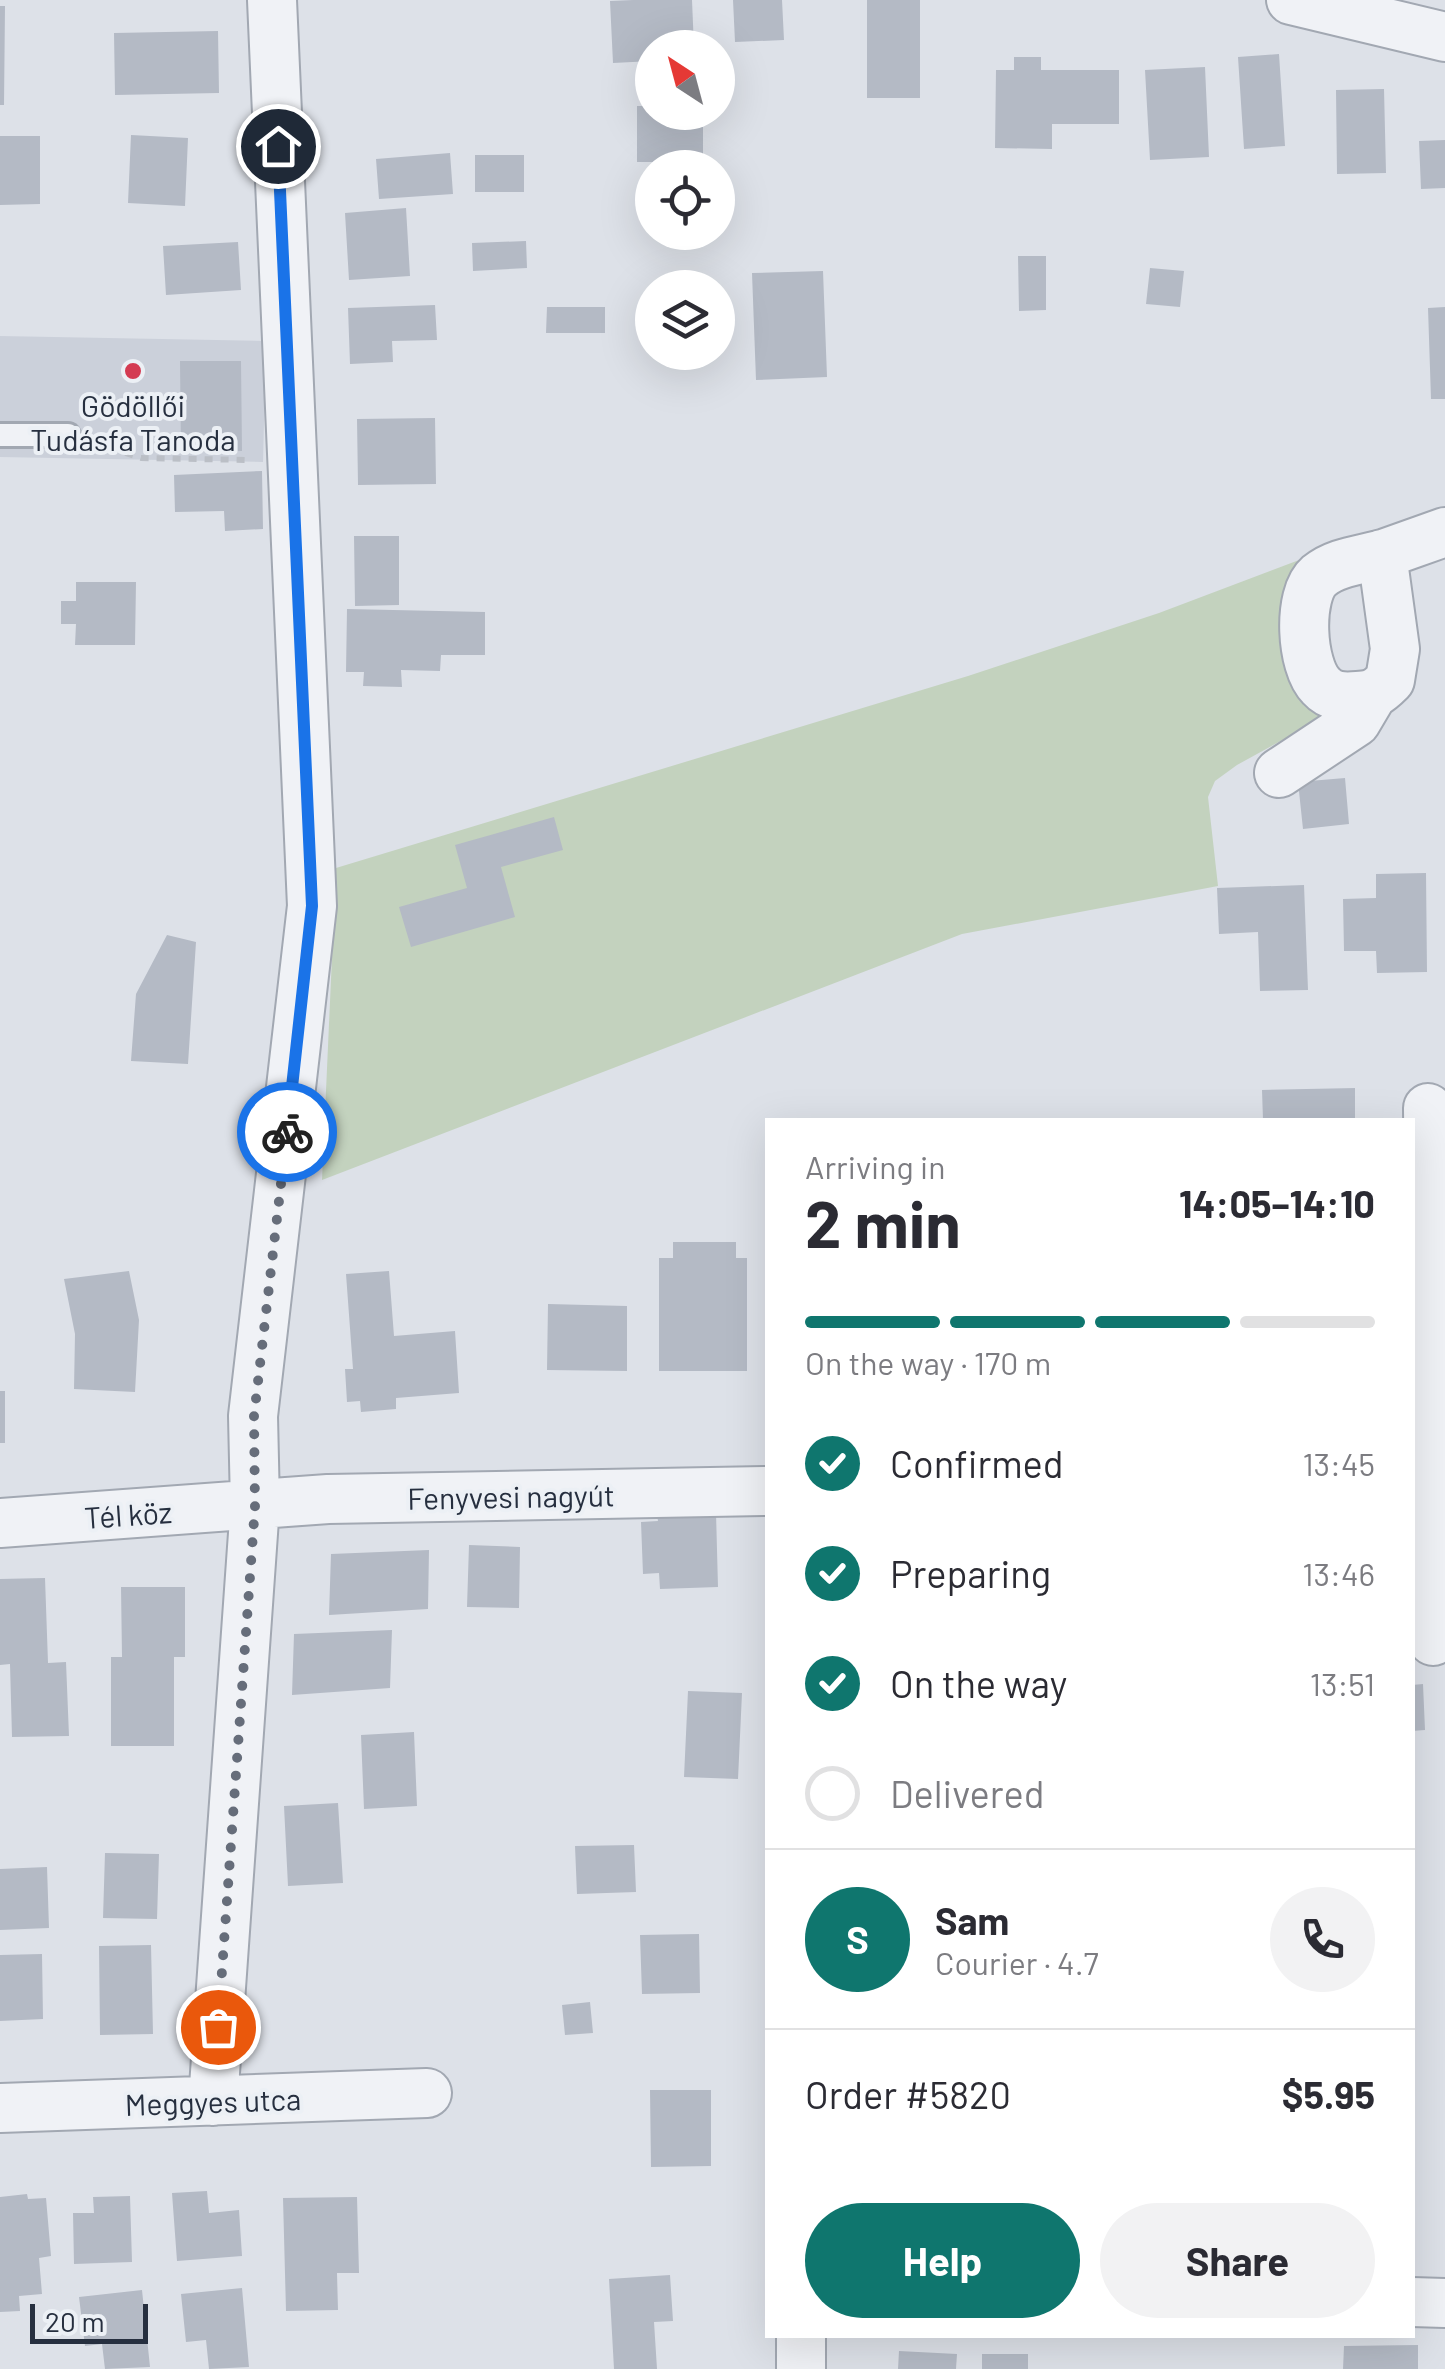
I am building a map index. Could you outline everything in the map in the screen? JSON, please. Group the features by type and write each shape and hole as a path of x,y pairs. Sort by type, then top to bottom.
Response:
{"street":[{"path":"213,2101 255,1506 254,1416 312,906 272,0"},
{"path":"1292,0 1445,36"},
{"path":"1372,695 1342,697 1318,684 1308,660 1305,610 1311,584 1342,564 1445,532"},
{"path":"1279,773 1356,722 1372,695 1390,680 1395,649 1382,554"},
{"path":"1428,1108 1430,1640"},
{"name":"Fenyvesi nagyút","path":"255,1506 328,1500 765,1491"},
{"name":"Tél köz","path":"0,1523 255,1506"},
{"name":"Meggyes utca","path":"0,2108 427,2093"},
{"path":"1415,2302 1445,2304"},
{"path":"800,2338 802,2369"}],"lane":[{"path":"0,435 68,435"}],"path":[{"path":"68,435 141,458 252,460"}],"shaded area":[{"name":"Gödöllői Tudásfa Tanoda","path":"0,336 266,341 263,462 0,457"}],"green space":[{"path":"1315,554 1337,710 1215,781 1208,797 1218,886 962,934 322,1180 336,868 968,676 1159,613"}],"building":[{"path":"692,0 693,30 635,30 635,62 613,63 610,1"},
{"path":"733,0 782,0 784,40 735,42"},
{"path":"867,0 920,0 920,98 867,98"},
{"path":"0,6 5,6 4,105 0,105"},
{"path":"218,31 219,93 115,95 114,33"},
{"path":"1279,54 1285,146 1244,149 1238,57"},
{"path":"1014,57 1041,57 1041,70 1119,70 1119,124 1052,124 1052,149 995,148 996,70 1014,70"},
{"path":"1205,67 1209,157 1150,160 1145,70"},
{"path":"1384,89 1386,173 1337,174 1336,90"},
{"path":"637,130 703,130 703,150 637,150"},
{"path":"131,135 188,138 185,206 128,203"},
{"path":"0,136 40,136 40,204 0,205"},
{"path":"1445,140 1445,188 1421,189 1419,141"},
{"path":"450,153 453,194 379,199 376,159"},
{"path":"475,155 524,155 524,192 475,192"},
{"path":"406,208 410,276 349,280 345,213"},
{"path":"526,241 527,268 473,271 472,243"},
{"path":"238,242 241,290 166,295 163,246"},
{"path":"1018,256 1046,256 1046,310 1019,311"},
{"path":"1150,268 1184,271 1180,307 1146,304"},
{"path":"823,271 827,377 756,380 752,273"},
{"path":"435,305 437,340 392,341 393,362 350,364 348,308"},
{"path":"547,307 605,307 605,333 546,333"},
{"path":"1445,307 1445,399 1431,399 1428,308"},
{"path":"180,361 241,361 242,451 181,452"},
{"path":"435,418 436,484 358,485 357,419"},
{"path":"262,471 263,529 225,531 224,511 175,512 174,475"},
{"path":"354,536 399,536 399,605 355,606"},
{"path":"76,582 136,582 135,645 75,645 76,624 61,624 61,601 76,601"},
{"path":"347,609 485,612 485,655 441,655 440,671 401,670 402,687 363,686 364,672 346,672"},
{"path":"1345,778 1349,824 1303,829 1298,782"},
{"path":"554,817 563,850 501,867 515,917 411,947 399,907 467,888 455,845"},
{"path":"1426,873 1427,972 1377,973 1376,951 1344,951 1343,899 1376,898 1376,874"},
{"path":"1304,885 1308,990 1260,991 1258,932 1219,934 1217,888"},
{"path":"167,935 196,942 188,1064 131,1061 136,994"},
{"path":"1355,1088 1355,1118 1263,1118 1262,1090"},
{"path":"673,1242 736,1242 736,1258 747,1258 747,1371 659,1371 659,1258 673,1258"},
{"path":"129,1271 139,1320 135,1392 74,1389 75,1334 64,1279"},
{"path":"389,1271 394,1336 455,1331 459,1393 396,1398 396,1409 361,1412 360,1401 347,1402 345,1369 353,1369 346,1274"},
{"path":"548,1304 627,1306 627,1371 547,1370"},
{"path":"0,1391 5,1391 5,1443 0,1443"},
{"path":"716,1512 718,1587 660,1589 659,1573 643,1574 641,1522 658,1521 657,1515"},
{"path":"469,1545 520,1547 519,1608 467,1607"},
{"path":"429,1550 428,1609 329,1615 331,1554"},
{"path":"45,1578 48,1663 66,1662 69,1736 12,1737 10,1664 0,1665 0,1579"},
{"path":"121,1587 185,1587 185,1657 174,1657 174,1746 111,1746 111,1657 122,1657"},
{"path":"392,1630 390,1688 292,1695 294,1634"},
{"path":"1423,1684 1425,1730 1415,1731 1415,1685"},
{"path":"688,1691 742,1693 738,1779 684,1777"},
{"path":"414,1732 417,1806 364,1809 361,1735"},
{"path":"338,1803 343,1883 288,1886 284,1806"},
{"path":"634,1845 636,1892 577,1894 575,1846"},
{"path":"105,1853 159,1854 157,1919 103,1918"},
{"path":"47,1867 49,1928 0,1930 0,1869"},
{"path":"699,1934 700,1993 642,1994 640,1935"},
{"path":"151,1945 153,2034 100,2035 99,1946"},
{"path":"42,1954 43,2019 0,2021 0,1955"},
{"path":"590,2002 593,2033 565,2035 562,2005"},
{"path":"650,2090 711,2090 711,2166 651,2167"},
{"path":"207,2191 209,2213 239,2210 242,2256 177,2261 172,2193"},
{"path":"27,2194 28,2199 46,2198 51,2256 39,2258 42,2294 19,2296 20,2311 0,2312 0,2197"},
{"path":"130,2196 132,2262 74,2264 73,2213 94,2213 93,2197"},
{"path":"357,2197 359,2273 337,2273 338,2310 286,2311 283,2198"},
{"path":"670,2275 673,2321 654,2322 657,2369 614,2369 609,2279"},
{"path":"242,2288 249,2367 209,2369 206,2340 186,2342 181,2294"},
{"path":"142,2290 150,2367 105,2369 102,2344 85,2346 79,2297"},
{"path":"1418,2345 1418,2369 1343,2369 1344,2346"},
{"path":"899,2351 957,2354 956,2369 898,2369"},
{"path":"982,2354 1028,2354 1028,2369 982,2369"}],"way so far":[{"path":"218,2027 255,1506 254,1416 287,1132"}],"place":[{"name":"Gödöllői Tudásfa Tanoda","path":"133,371"}],"route":[{"path":"278,146 312,906 287,1132"}]}
